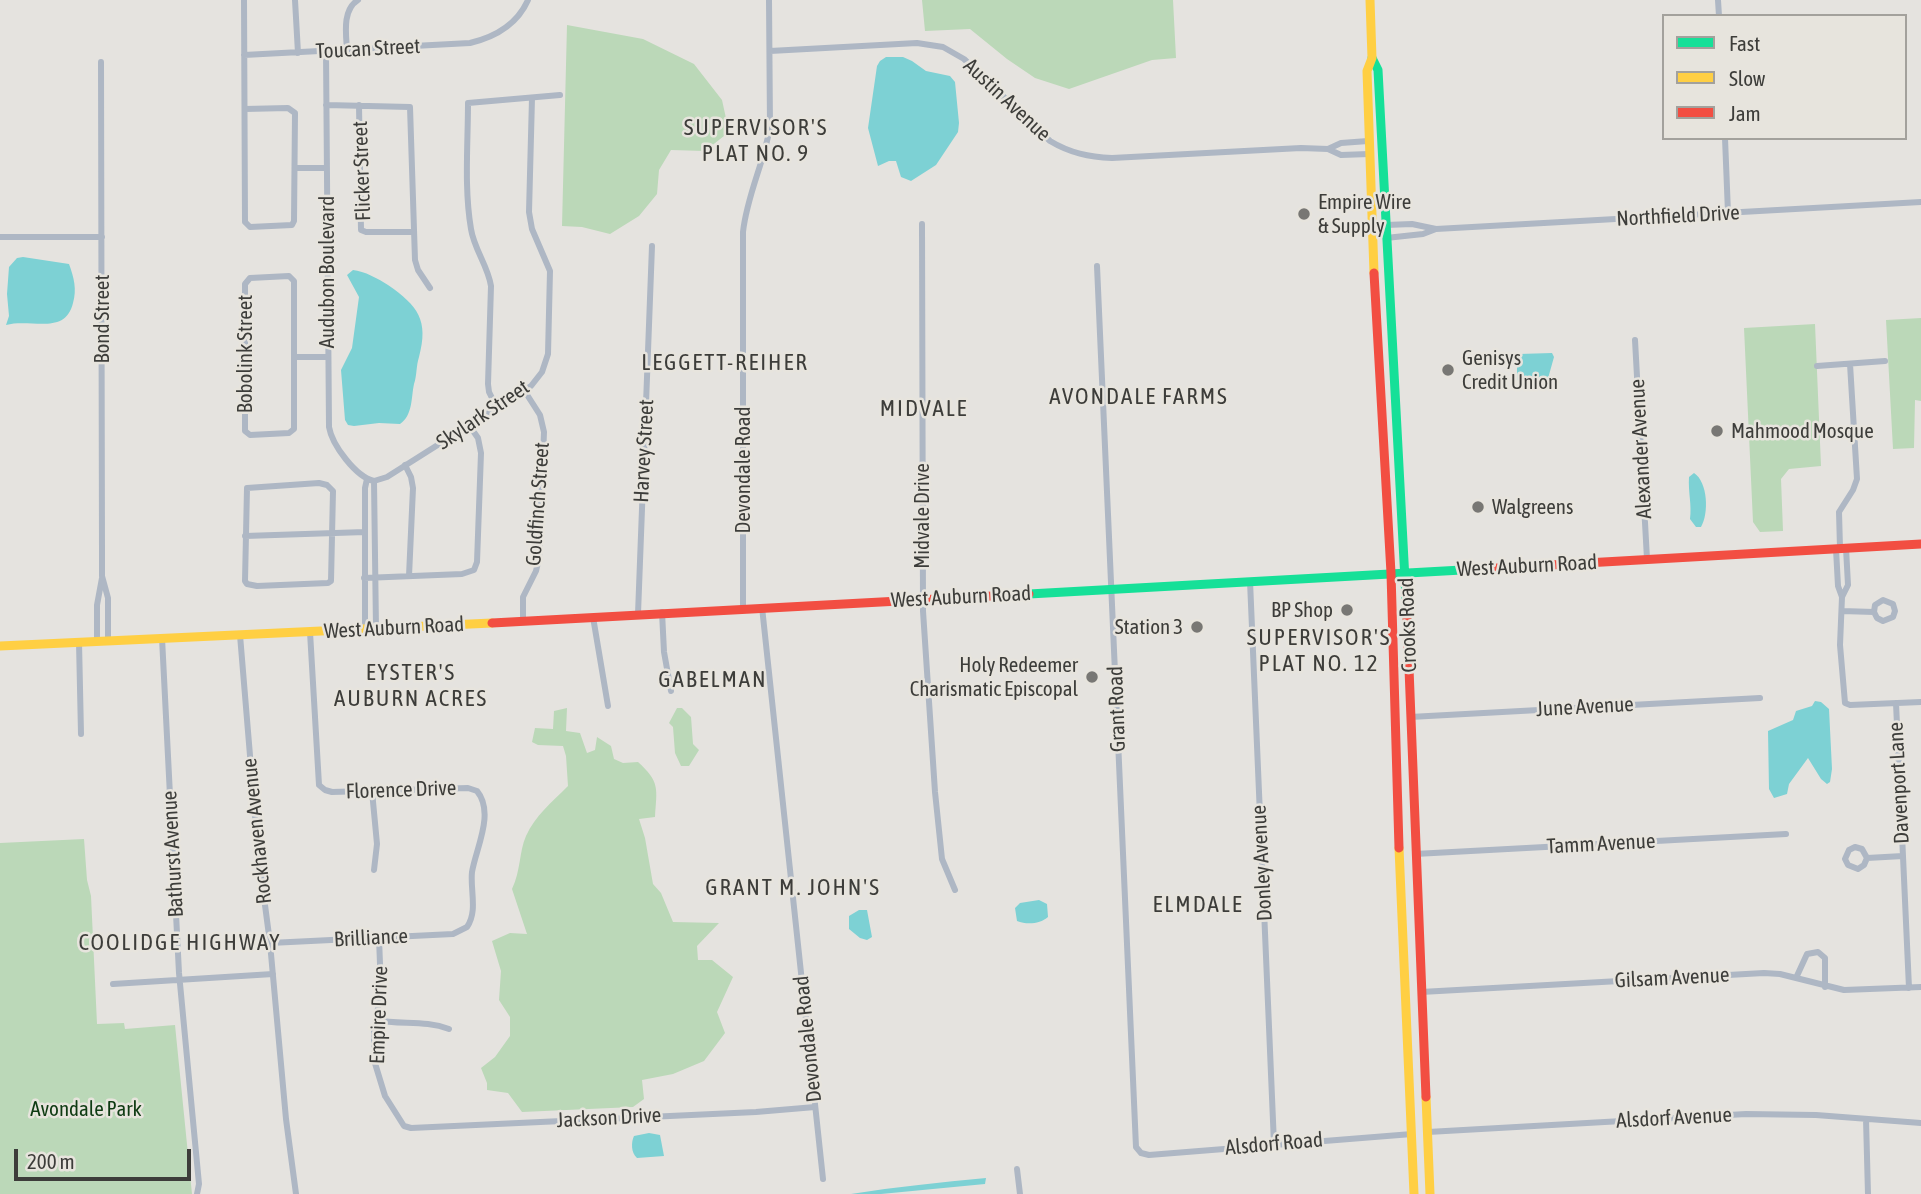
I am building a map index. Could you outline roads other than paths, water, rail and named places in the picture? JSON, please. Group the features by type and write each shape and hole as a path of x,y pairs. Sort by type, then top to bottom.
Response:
{"main road":[{"name":"Crooks Road","path":"1370,0 1372,58 1367,71 1368,154 1390,538 1414,1194"},
{"name":"Crooks Road","path":"1372,58 1378,70 1405,544 1430,1194"},
{"path":"1368,141 1376,143 1382,155"},
{"path":"1371,225 1378,236 1386,238"},
{"path":"1374,279 1384,280 1389,288"},
{"path":"1381,411 1392,412 1397,421"},
{"path":"1390,538 1396,544 1405,544"},
{"name":"West Auburn Road","path":"0,646 523,622 662,612 1921,544"},
{"path":"1392,601 1402,602 1407,608"},
{"path":"1395,708 1401,719 1407,720 1410,717"},
{"path":"1397,764 1406,764 1412,770"},
{"path":"1405,986 1410,994 1421,992"},
{"path":"1409,1067 1418,1066 1425,1075"}],"street":[{"path":"244,0 246,225 250,228 292,225 295,221 295,113 288,107 245,109"},
{"path":"295,0 298,53"},
{"path":"347,50 347,16 350,6 358,0"},
{"name":"Toucan Street","path":"244,55 457,45 483,40 506,28 522,12 528,0"},
{"name":"Devondale Road","path":"743,608 743,232 748,199 769,134 769,0"},
{"name":"Austin Avenue","path":"770,51 917,43 943,47 964,59 1050,141 1063,149 1084,155 1112,158 1301,148 1328,149 1341,155 1368,154"},
{"name":"Audubon Boulevard","path":"326,52 328,409 332,440 340,452 371,480"},
{"name":"Bond Street","path":"97,641 97,605 102,576 101,62"},
{"path":"497,408 488,384 489,278 473,237 470,218 468,103 560,95"},
{"name":"Skylark Street","path":"371,480 383,480 524,390 538,378 547,359 551,290 548,266 529,217 532,98"},
{"name":"Flicker Street","path":"326,105 410,107 416,266 430,288"},
{"name":"Flicker Street","path":"359,105 361,230 413,232"},
{"path":"1724,140 1728,213"},
{"name":"Austin Avenue","path":"1328,149 1341,144 1368,141"},
{"path":"295,168 326,168"},
{"name":"Northfield Drive","path":"1385,225 1412,224 1436,229 1921,202"},
{"name":"Midvale Drive","path":"922,224 922,599 942,859 955,890"},
{"name":"Northfield Drive","path":"1386,238 1423,234 1436,229"},
{"path":"0,237 102,237"},
{"name":"Harvey Street","path":"638,614 652,246"},
{"name":"Grant Road","path":"1097,266 1135,1144 1138,1151"},
{"name":"Bobolink Street","path":"293,277 294,357 293,431 247,434 247,280 293,277"},
{"name":"Alexander Avenue","path":"1635,340 1647,559"},
{"path":"294,357 327,357"},
{"path":"1816,366 1885,361"},
{"path":"1850,364 1857,479 1839,512 1841,548 1848,585 1842,597 1840,645 1845,703 1921,702"},
{"name":"Goldfinch Street","path":"523,622 523,597 536,571 539,558 544,432 540,415 524,390"},
{"path":"364,578 461,574 469,573 476,566 481,453 478,438 469,425"},
{"path":"405,465 413,488 409,576"},
{"path":"370,630 364,578 364,532 365,488 371,480"},
{"path":"370,630 374,578 371,480"},
{"path":"319,482 327,485 333,497 332,532 333,576 328,583 257,586 245,581 247,488 319,482"},
{"path":"245,536 374,532"},
{"name":"Bond Street","path":"102,576 108,598 108,641"},
{"name":"Donley Avenue","path":"1250,581 1274,1144"},
{"name":"Devondale Road","path":"762,607 823,1179"},
{"path":"1842,611 1874,612"},
{"path":"662,612 664,652 671,691"},
{"path":"593,617 608,706"},
{"name":"Florence Drive","path":"310,632 317,778 322,788 332,792 468,788 480,793 483,829 472,875 473,914 469,924"},
{"name":"Rockhaven Avenue","path":"240,635 255,821 296,1194"},
{"name":"Bathurst Avenue","path":"162,638 179,981 199,1184 197,1194"},
{"path":"79,642 81,734"},
{"name":"June Avenue","path":"1410,717 1760,698"},
{"name":"Davenport Lane","path":"1896,703 1909,988"},
{"path":"372,791 377,844 374,870"},
{"name":"Tamm Avenue","path":"1415,854 1786,834"},
{"path":"1867,858 1903,856"},
{"name":"Brilliance","path":"270,943 453,934 464,930 469,924"},
{"name":"Empire Drive","path":"379,938 382,990 373,1052 378,1078 391,1107 404,1126"},
{"path":"1796,978 1807,954 1818,952 1825,958 1825,987"},
{"name":"Gilsam Avenue","path":"1421,992 1764,973 1850,991 1921,988"},
{"path":"113,984 273,974"},
{"path":"376,1020 400,1024 427,1022 449,1029"},
{"name":"Jackson Drive","path":"404,1126 411,1128 815,1107"},
{"name":"Alsdorf Avenue","path":"1428,1132 1746,1114 1921,1123"},
{"path":"1866,1119 1868,1194"},
{"name":"Alsdorf Road","path":"1138,1151 1149,1155 1412,1134"},
{"path":"1017,1168 1020,1194"}],"water":[{"path":"886,57 903,57 926,71 950,76 955,82 958,132 936,165 911,181 901,177 896,161 878,166 868,128 877,66"},
{"path":"17,258 69,264 75,293 69,313 63,319 46,324 6,325 9,316 9,267"},
{"path":"353,270 388,285 414,307 421,323 422,344 411,406 400,424 354,426 348,425 345,420 341,370 352,348 359,297 347,275"},
{"path":"1552,353 1554,357 1547,382 1517,380 1519,354"},
{"path":"1694,473 1702,483 1706,499 1701,527 1696,527 1690,519 1689,477"},
{"path":"1815,701 1821,702 1829,709 1832,769 1830,782 1827,784 1821,779 1808,758 1789,784 1787,794 1774,798 1769,789 1768,731 1793,720 1796,711 1812,706"},
{"path":"1039,900 1047,904 1048,917 1033,923 1017,921 1015,908 1020,903"},
{"path":"859,910 867,910 872,937 867,940 849,929 849,916"},
{"path":"649,1133 660,1135 664,1156 637,1158 632,1147 634,1136"},
{"path":"986,1178 985,1184 881,1194 851,1194 918,1185"}],"place":[{"name":"Empire Wire & Supply","path":"1304,214"},
{"name":"Genisys Credit Union","path":"1448,370"},
{"name":"Mahmood Mosque","path":"1717,431"},
{"name":"Walgreens","path":"1478,507"},
{"name":"BP Shop","path":"1347,610"},
{"name":"Station 3","path":"1197,627"},
{"name":"Holy Redeemer Charismatic Episcopal","path":"1092,677"}],"district":[{"name":"SUPERVISOR'S PLAT NO. 9","path":"756,141"},
{"name":"LEGGETT-REIHER","path":"725,363"},
{"name":"AVONDALE FARMS","path":"1139,397"},
{"name":"MIDVALE","path":"924,409"},
{"name":"SUPERVISOR'S PLAT NO. 12","path":"1319,651"},
{"name":"GABELMAN","path":"713,680"},
{"name":"EYSTER'S AUBURN ACRES","path":"411,686"},
{"name":"GRANT M. JOHN'S","path":"793,888"},
{"name":"ELMDALE","path":"1198,905"},
{"name":"COOLIDGE HIGHWAY","path":"180,943"}],"park label":[{"name":"Avondale Park","path":"86,1109"}]}
